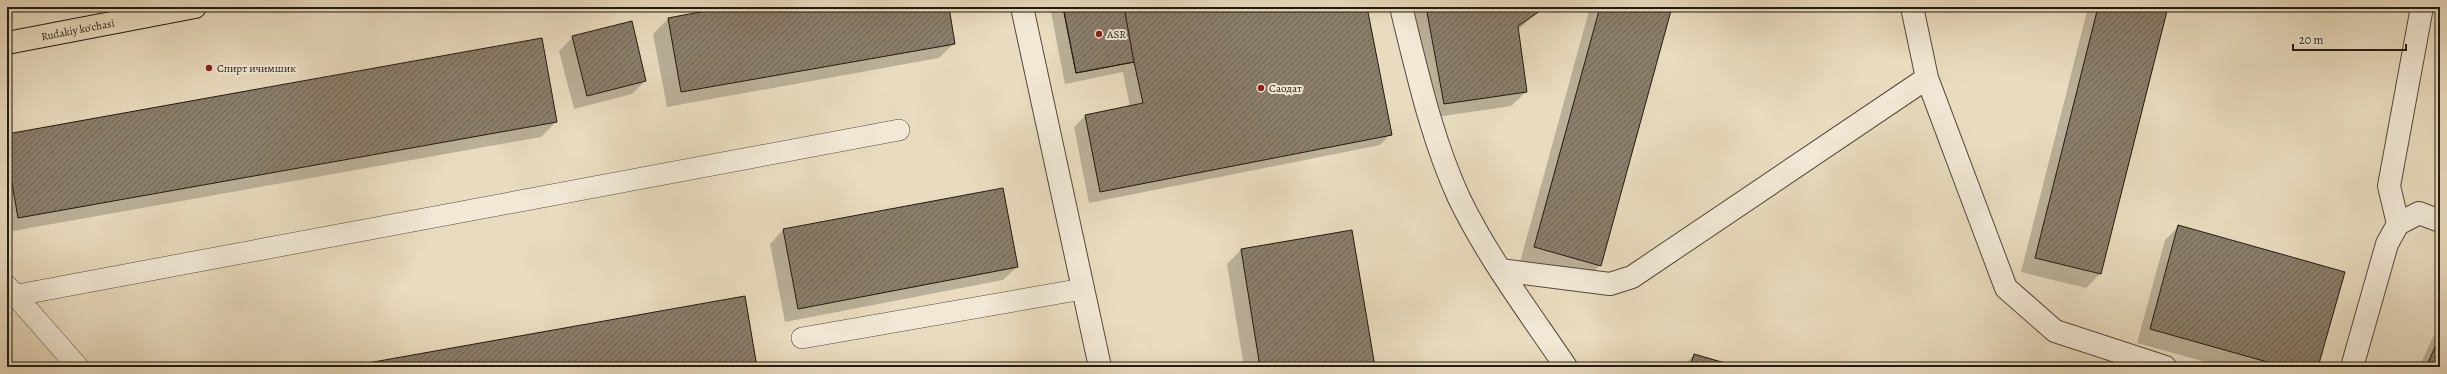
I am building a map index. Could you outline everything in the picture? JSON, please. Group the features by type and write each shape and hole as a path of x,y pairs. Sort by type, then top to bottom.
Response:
{"main road":[{"name":"Rudakiy ko'chasi","path":"7,44 195,7"}],"street":[{"path":"1022,7 1100,367"},
{"path":"1401,7 1426,110 1459,198 1500,270 1566,367"},
{"path":"1912,7 1927,78 2006,288 2055,331 2166,367"},
{"path":"2398,224 2389,186 2422,7"},
{"path":"1500,270 1610,284 1632,277 1927,78"},
{"path":"2352,367 2386,244 2398,224 2419,213 2440,221"}],"lane":[{"path":"9,293 899,130"},
{"path":"802,338 1083,289"},
{"path":"9,293 78,367"}],"building":[{"path":"727,7 949,7 955,44 681,92 668,18"},
{"name":"Саодат","path":"1063,7 1367,7 1392,135 1100,192 1085,115 1143,103 1134,62 1076,73"},
{"name":"ASR","path":"1063,7 1124,7 1134,62 1076,73"},
{"path":"1426,7 1539,7 1540,11 1518,26 1527,92 1444,104"},
{"path":"1600,7 1672,7 1601,266 1534,247"},
{"path":"2098,7 2168,7 2101,274 2035,258"},
{"path":"632,21 646,81 587,96 572,36"},
{"path":"542,38 557,122 18,218 7,155 7,134"},
{"path":"1003,188 1018,267 798,309 783,229"},
{"path":"2178,225 2345,272 2318,367 2285,367 2150,329"},
{"path":"1352,230 1375,367 1260,367 1241,249"},
{"path":"745,296 757,367 345,367"},
{"path":"2440,336 2440,367 2426,367"},
{"path":"1694,354 1739,367 1690,367"}],"place":[{"name":"ASR","path":"1099,34"},
{"name":"Спирт ичимшик","path":"209,68"},
{"name":"Саодат","path":"1261,88"}]}
